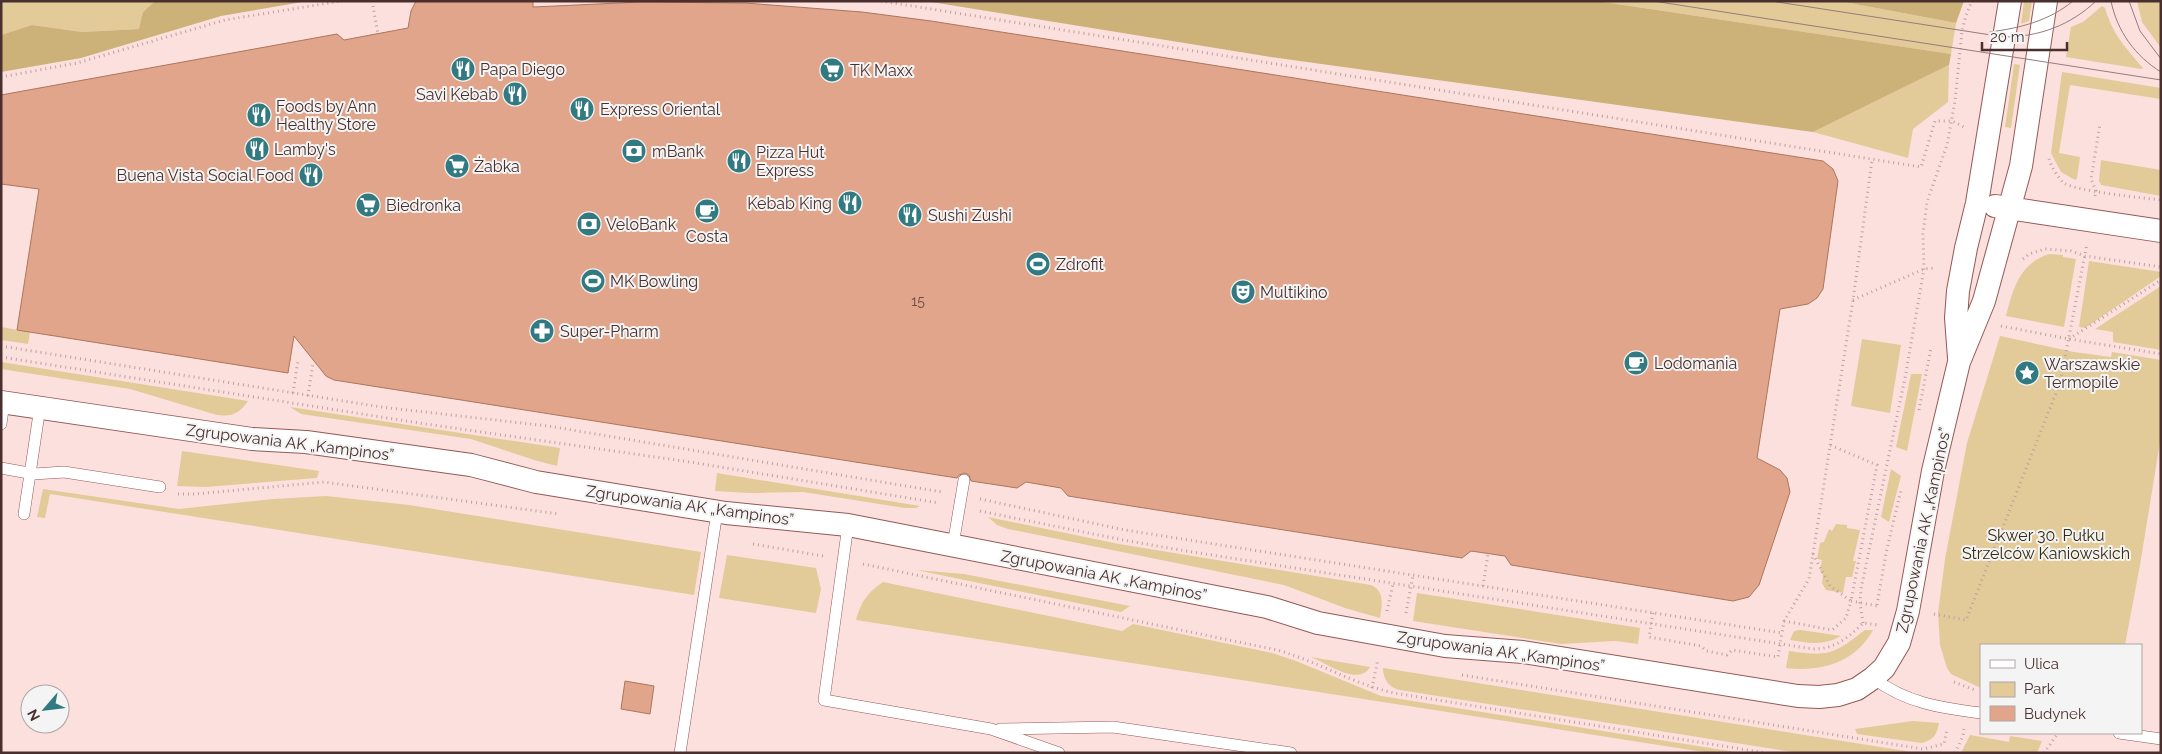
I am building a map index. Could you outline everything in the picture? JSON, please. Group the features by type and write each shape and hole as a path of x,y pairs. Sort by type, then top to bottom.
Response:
{"street":[{"name":"Zgrupowania AK „Kampinos”","path":"1959,362 1956,318 1958,291 1977,204 2010,1"},
{"name":"Zgrupowania AK „Kampinos”","path":"3,402 252,439 306,442 471,465 536,482 717,512 848,525 1267,607 1318,623 1445,646 1522,652 1819,697 1838,695 1856,688 1873,678 1892,656 1904,629 1933,471 1959,362 1984,301 2021,166 2046,1"},
{"path":"1977,204 2161,231"}],"lane":[{"path":"1,424 3,402"},
{"path":"24,514 40,407"},
{"path":"1,468 30,474 64,472 160,487"},
{"path":"952,545 964,480"},
{"path":"680,753 717,512"},
{"path":"848,525 824,700 991,729 1059,753"},
{"path":"1873,678 1891,691 1912,700 1980,713"},
{"path":"991,729 1113,727 1291,753"},
{"path":"2125,734 2161,739"}],"path":[{"path":"1,77 77,63 225,20 341,1"},
{"path":"372,1 378,34"},
{"path":"881,1 1921,167 1935,120 1952,121 1970,130"},
{"path":"1863,623 1860,589 1905,378 1924,270 1923,234 1927,202 1942,163 1952,121 1962,31 1972,1"},
{"path":"1930,614 1966,620 2060,383 2096,191 2091,179 2100,124"},
{"path":"2049,157 2050,164 2064,182 2077,189 2161,200"},
{"path":"1653,614 1649,637 1701,646 1706,651 1727,655 1732,650 1778,657 1784,621 1809,579 1853,300 1872,160"},
{"path":"2021,260 2029,254 2045,249 2071,251 2085,256 2161,267"},
{"path":"1853,300 1931,267 1938,268"},
{"path":"2069,340 2161,280"},
{"path":"1997,325 2069,340 2161,354"},
{"path":"1,346 380,407 548,426 961,495 1125,530 1653,614 1782,632"},
{"path":"1918,413 1931,346"},
{"path":"293,393 298,360"},
{"path":"308,396 313,363"},
{"path":"1784,621 1832,630 1846,618 1851,601 1877,465 1830,445"},
{"path":"160,487 168,492 187,495 313,482 334,482 562,515"},
{"path":"1876,605 1886,553 1902,488"},
{"path":"713,537 842,560 1277,650 1312,662 1372,688 1404,695 1766,753"},
{"path":"1483,586 1488,554"},
{"path":"1813,554 1830,586 1851,601 1882,606"},
{"path":"1405,621 1413,575"},
{"path":"1386,619 1393,584"},
{"path":"1372,688 1379,654"},
{"path":"1456,674 1923,749 1944,744 1948,725"},
{"path":"1954,682 1980,693"},
{"path":"2044,753 2057,734"}],"green space":[{"path":"1,1 155,1 143,12 140,29 82,32 32,25 1,35"},
{"path":"1597,1 1839,1 1956,23 1951,54"},
{"path":"2024,1 2032,1 2029,21 2021,24"},
{"path":"2137,1 2161,1 2161,48 2142,22"},
{"path":"2102,6 2105,8 2120,40 2143,68 2066,57 2071,27 2083,22"},
{"path":"2014,64 2020,65 2011,128 2005,127"},
{"path":"1949,65 1948,102 1913,129 1908,158 1813,132"},
{"path":"2062,72 2161,88 2161,99 2070,85 2059,153 2080,157 2077,178 2075,180 2061,172 2051,153"},
{"path":"2101,160 2161,170 2161,196 2101,185 2099,181"},
{"path":"2049,254 2063,255 2063,257 2076,259 2064,327 2006,316 2011,296 2024,271 2039,258"},
{"path":"2089,261 2161,272 2161,276 2085,328 2079,327"},
{"path":"2161,286 2161,350 2113,342 2113,332 2095,329"},
{"path":"1,327 30,332 28,344 1,340"},
{"name":"Skwer 30. Pułku Strzelców Kaniowskich","path":"2000,336 2074,352 2111,357 2112,352 2161,360 2161,436 2125,644 1980,644 1980,688 1951,674 1947,668 1940,645 1938,613 1945,559 1967,443"},
{"path":"1862,339 1901,345 1890,413 1851,406"},
{"path":"1,362 248,401 242,409 235,413 217,415 130,389 1,369"},
{"path":"1911,374 1922,374 1907,451 1896,447"},
{"path":"290,407 560,448 557,466 471,439 301,414"},
{"path":"182,451 319,471 317,478 206,487 177,486"},
{"path":"1891,469 1901,476 1889,522 1881,517"},
{"path":"717,473 920,506 905,508 803,492 748,493 715,491"},
{"path":"43,489 179,509 273,499 326,496 409,505 701,552 694,595 50,494 45,518 37,517"},
{"path":"988,517 1119,544 1371,585 1381,595 1380,618 1345,608 1284,585 1008,529 997,525"},
{"path":"1836,524 1847,525 1847,528 1860,530 1853,561 1856,561 1852,577 1846,577 1843,593 1826,590 1822,583 1823,575 1820,571 1822,560 1817,559 1820,543 1824,542 1829,529 1832,531"},
{"path":"727,555 816,568 821,589 816,613 719,598"},
{"path":"916,570 964,574 1130,606 1121,612"},
{"path":"883,582 1122,631 1133,624 1272,653 1381,696 1742,753 1710,753 856,620 865,598"},
{"path":"1417,593 1640,628 1638,644 1615,641 1561,644 1413,621"},
{"path":"1799,630 1841,636 1828,641 1810,643 1790,640 1794,631"},
{"path":"1865,630 1873,630 1866,641 1847,658 1836,663 1812,668 1786,668 1789,651 1813,654 1830,652 1846,644"},
{"path":"1311,657 1370,667 1365,673 1358,675 1350,674"},
{"path":"1383,668 1918,753 1799,753 1400,690 1387,682"},
{"path":"1913,721 1939,723 1934,736 1922,743 1857,734 1855,729"},
{"path":"1970,735 2009,742 2010,736 2042,741 2037,753 1961,753"}],"shaded area":[{"path":"155,1 308,1 221,16 81,58 1,72 1,35 32,25 82,32 139,29 143,12"},
{"path":"925,1 1597,1 1951,54 1949,65 1813,132 1271,57"},
{"path":"1839,1 1964,1 1956,23"}],"building":[{"path":"416,1 533,1 533,7 641,2 745,3 862,12 931,21 1823,161 1833,169 1838,181 1823,289 1817,298 1808,304 1780,309 1757,458 1780,470 1787,478 1790,492 1759,585 1749,597 1733,601 1511,565 1505,556 1471,551 1462,558 1068,496 1061,488 1026,482 1017,488 971,481 969,475 965,473 957,478 334,380 326,376 294,336 288,373 17,330 39,189 1,184 1,95 337,34 344,40 408,28 411,11"},
{"path":"625,681 654,686 650,714 621,709"}],"tram line":[{"path":"1,2 7,1"},
{"path":"1653,1 2161,80"},
{"path":"1771,1 2004,37 2030,35 2054,28 2076,17 2096,1"},
{"path":"1990,32 2044,19 2073,1"},
{"path":"2111,1 2118,22 2128,42 2143,58 2161,72"},
{"path":"2129,1 2140,31 2161,59"}],"place":[{"name":"Papa Diego","path":"463,69"},
{"name":"TK Maxx","path":"832,70"},
{"name":"Savi Kebab","path":"515,94"},
{"name":"Express Oriental","path":"582,109"},
{"name":"Foods by Ann Healthy Store","path":"259,115"},
{"name":"Lamby's","path":"257,149"},
{"name":"mBank","path":"634,151"},
{"name":"Pizza Hut Express","path":"739,161"},
{"name":"Żabka","path":"457,166"},
{"name":"Buena Vista Social Food","path":"311,175"},
{"name":"Kebab King","path":"850,203"},
{"name":"Biedronka","path":"368,205"},
{"name":"Costa","path":"707,211"},
{"name":"Sushi Zushi","path":"910,215"},
{"name":"VeloBank","path":"589,224"},
{"name":"Zdrofit","path":"1038,264"},
{"name":"MK Bowling","path":"593,281"},
{"name":"Multikino","path":"1243,292"},
{"name":"Super-Pharm","path":"542,331"},
{"name":"Lodomania","path":"1636,363"},
{"name":"Warszawskie Termopile","path":"2027,373"}]}
